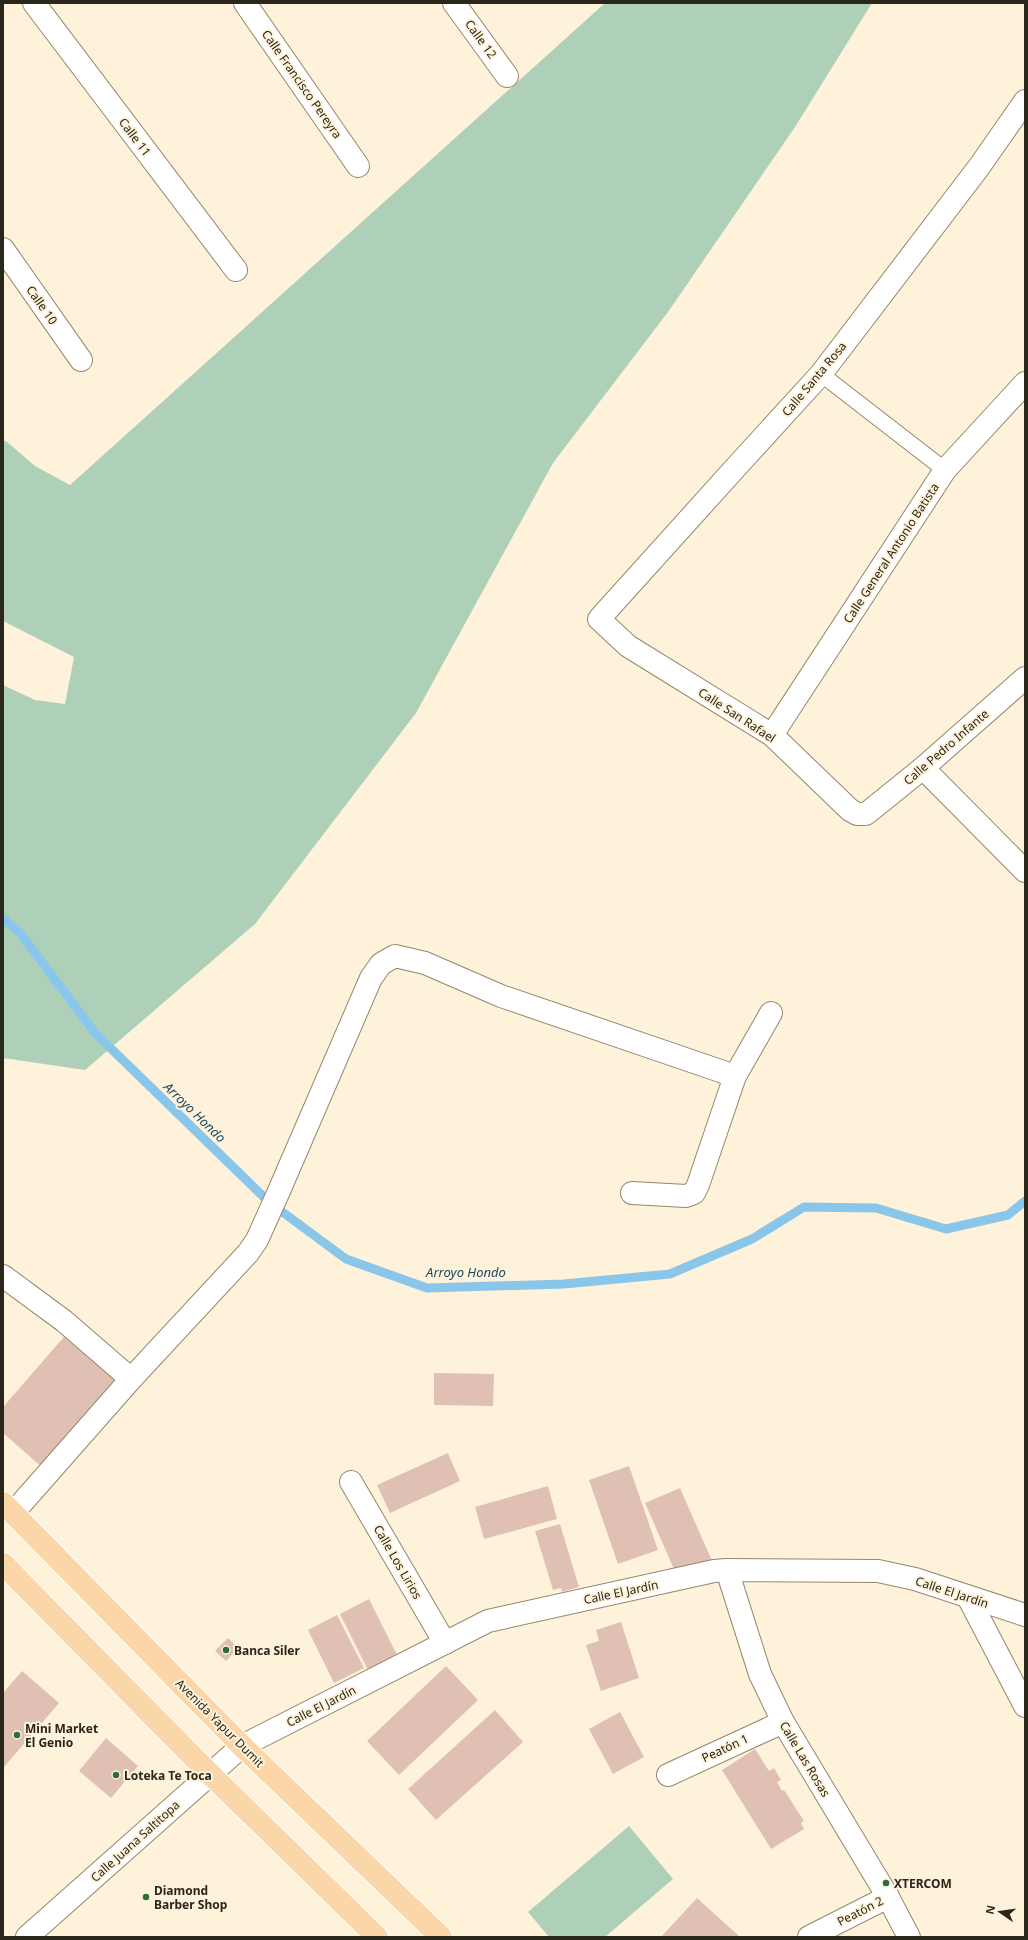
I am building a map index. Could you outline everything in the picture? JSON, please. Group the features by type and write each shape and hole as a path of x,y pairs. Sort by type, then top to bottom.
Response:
{"main road":[{"name":"Avenida Yapur Dumit","path":"8,1508 242,1746 441,1937"},
{"path":"3,1564 210,1774 377,1937"}],"street":[{"name":"Calle 11","path":"34,3 236,270"},
{"name":"Calle Francisco Pereyra","path":"246,3 358,166"},
{"name":"Calle 12","path":"454,3 507,76"},
{"name":"Calle Santa Rosa","path":"619,636 599,619 736,466 821,374 979,167 1025,101"},
{"name":"Calle 10","path":"3,249 81,360"},
{"name":"Calle General Antonio Batista","path":"772,735 945,470 1025,383"},
{"name":"Calle San Rafael","path":"619,636 628,646 772,735 850,810 857,814 866,814"},
{"name":"Calle Pedro Infante","path":"866,814 923,768 1025,678"},
{"path":"923,768 1025,871"},
{"path":"8,1508 238,1266 257,1240 371,978 381,964 395,956 425,963 501,996 735,1076"},
{"path":"632,1193 686,1196 694,1193 735,1076 770,1013"},
{"path":"3,1276 64,1321 131,1379"},
{"name":"Calle Los Lirios","path":"351,1482 445,1643"},
{"name":"Calle Las Rosas","path":"727,1570 760,1674 782,1722 888,1897 909,1937"},
{"name":"Calle El Jardín","path":"242,1746 488,1621 714,1571 878,1571 915,1579 968,1598 1025,1615"},
{"path":"968,1598 1025,1706"},
{"name":"Peatón 1","path":"668,1775 782,1722"},
{"name":"Calle Juana Saltitopa","path":"27,1937 242,1746"},
{"name":"Peatón 2","path":"810,1937 888,1897"}],"lane":[{"path":"821,374 945,470"}],"green space":[{"path":"605,3 872,3 795,127 668,312 553,463 416,713 255,924 85,1070 3,1058 3,685 35,700 65,704 74,657 3,621 3,442 6,441 35,466 70,485"},
{"path":"629,1826 673,1879 605,1937 549,1937 528,1912"}],"building":[{"path":"70,1330 124,1377 44,1469 3,1433 3,1407"},
{"path":"434,1373 494,1374 493,1406 434,1405"},
{"path":"448,1453 460,1481 390,1513 377,1485"},
{"path":"629,1466 658,1550 618,1564 589,1480"},
{"path":"548,1486 557,1519 484,1539 475,1507"},
{"path":"680,1488 712,1561 677,1576 645,1503"},
{"path":"560,1524 579,1587 562,1592 561,1588 553,1590 535,1531"},
{"path":"369,1599 398,1657 369,1672 340,1614"},
{"path":"337,1615 364,1668 334,1683 308,1630"},
{"path":"621,1622 639,1678 601,1691 586,1645 599,1641 596,1630"},
{"name":"Banca Siler","path":"228,1638 238,1648 226,1661 215,1651"},
{"path":"446,1666 478,1700 399,1775 367,1741"},
{"name":"Mini Market El Genio","path":"22,1671 59,1703 3,1768 3,1693"},
{"path":"495,1710 523,1742 436,1820 408,1789"},
{"path":"620,1712 644,1757 613,1774 589,1729"},
{"path":"106,1738 138,1766 111,1798 79,1771"},
{"path":"755,1749 769,1771 774,1768 781,1780 777,1782 782,1791 784,1790 804,1821 801,1823 804,1829 771,1849 722,1770"},
{"path":"697,1898 740,1937 661,1937"}],"waterway":[{"name":"Arroyo Hondo","path":"3,918 20,933 95,1033 269,1202 346,1259 427,1288 564,1284 670,1274 752,1239 804,1207 876,1208 946,1229 1008,1215 1025,1201"}],"place":[{"name":"Banca Siler","path":"226,1650"},
{"name":"Mini Market El Genio","path":"17,1735"},
{"name":"Loteka Te Toca","path":"116,1775"},
{"name":"XTERCOM","path":"886,1883"},
{"name":"Diamond Barber Shop","path":"146,1897"}]}
